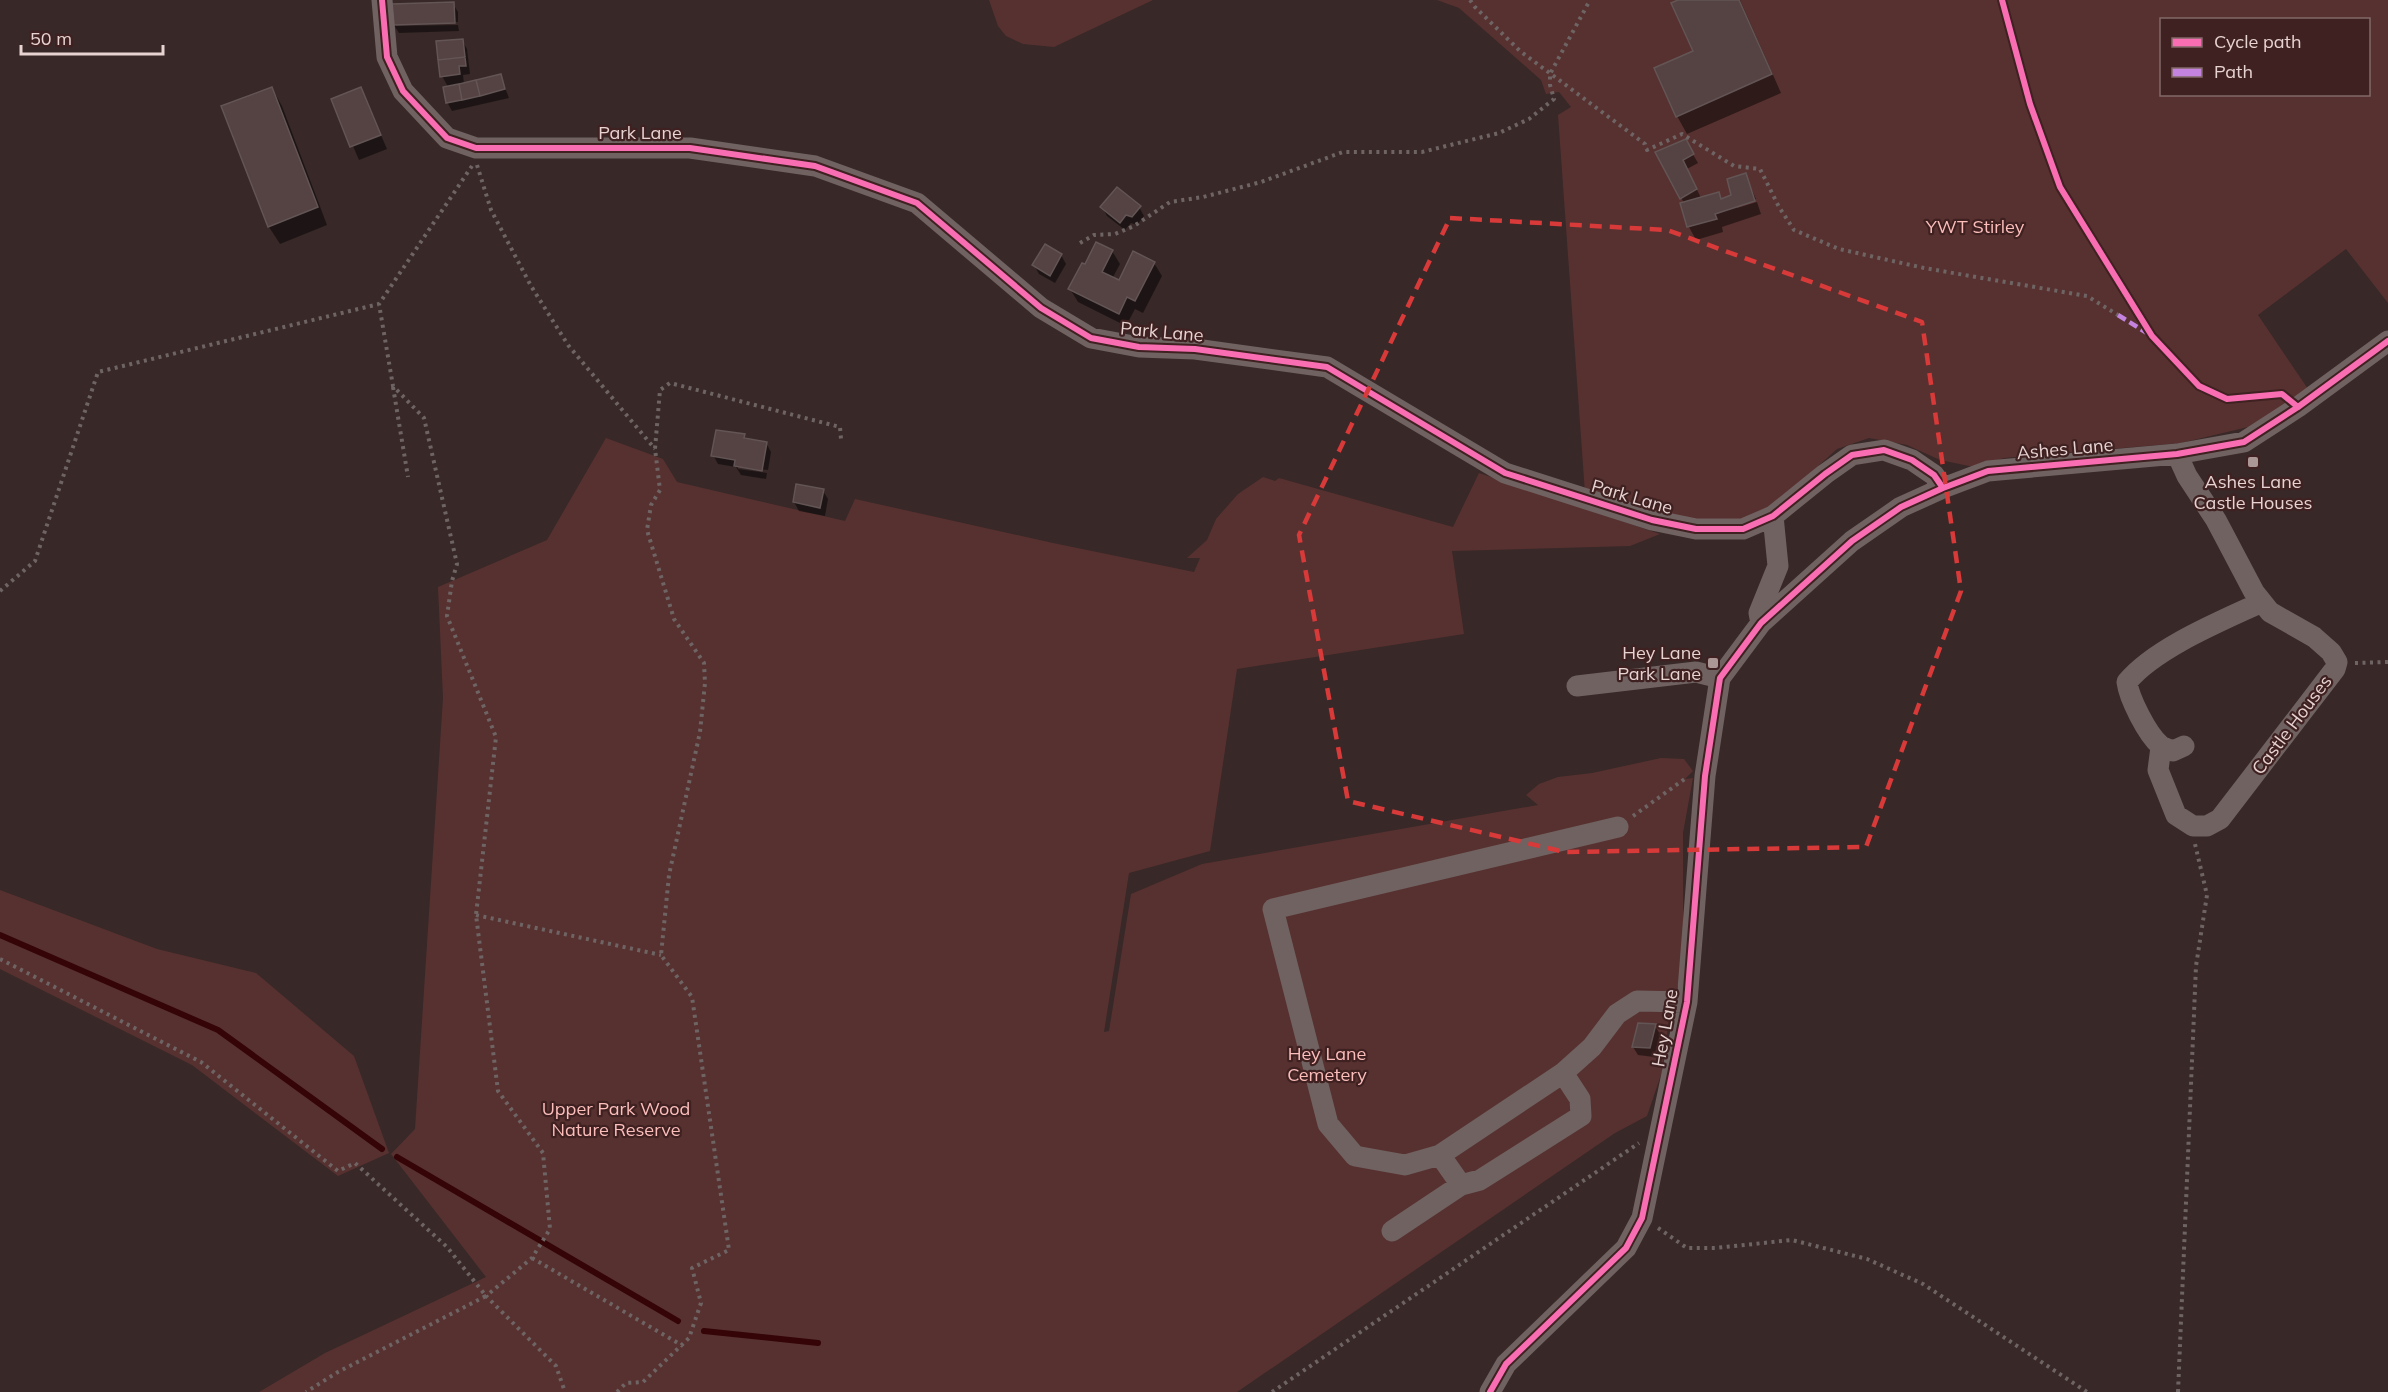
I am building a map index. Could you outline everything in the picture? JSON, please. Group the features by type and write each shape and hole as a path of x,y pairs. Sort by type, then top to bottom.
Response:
{"street":[{"name":"Park Lane","path":"382,0 387,57 403,91 447,138 476,148 690,148 815,166 917,203 1041,308 1091,338 1139,347 1195,349 1327,368 1505,473 1652,520 1696,529 1743,529 1773,516 1852,455 1884,450 1912,460 1934,475 1943,488"},
{"name":"Ashes Lane","path":"1761,623 1852,541 1900,507 1988,471 2178,454 2244,442 2298,407 2388,341"},
{"name":"Castle Houses","path":"2178,454 2187,476 2216,520 2254,592 2270,612 2314,637 2331,652 2337,662 2335,669 2220,819 2207,826"},
{"path":"1761,623 1759,613 1778,566 1773,516"},
{"path":"2207,826 2193,826 2176,814 2158,770 2161,747 2128,692 2127,682 2136,671 2176,645 2262,602"},
{"name":"Hey Lane","path":"1490,1392 1506,1364 1626,1248 1642,1218 1659,1146 1687,1002 1705,776 1720,678 1761,623"},
{"path":"1578,686 1696,672 1720,678"},
{"path":"2161,747 2173,751 2184,746"},
{"path":"1618,827 1273,909 1328,1124 1355,1156 1405,1165 1440,1155 1563,1074 1593,1047 1617,1014 1637,1001 1687,1002"},
{"path":"1392,1231 1461,1185 1480,1180 1581,1116 1580,1099 1563,1074"},
{"path":"1440,1155 1461,1185"}],"path":[{"path":"1470,0 1520,51 1645,144 1647,150 1682,134 1734,166 1760,169 1779,207 1794,230 1839,249 1924,268 2087,296 2118,315"},
{"path":"1080,243 1094,235 1115,234 1134,226 1170,202 1203,197 1261,182 1343,152 1422,152 1499,133 1529,119 1554,99 1550,75 1590,0"},
{"path":"0,591 35,561 98,372 379,304 476,161 491,210 531,286 568,345 655,449"},
{"path":"379,304 408,477"},
{"path":"660,955 669,875 700,732 705,682 704,663 674,619 646,530 651,505 660,490 655,449 660,390 669,383 840,427 841,439"},
{"path":"306,1392 338,1372 486,1296 532,1258 550,1229 543,1153 498,1091 476,915 496,737 447,616 457,564 424,418 393,386"},
{"path":"2337,662 2378,664 2388,662"},
{"path":"1618,827 1689,776 1705,776"},
{"path":"2178,1392 2196,966 2207,895 2194,844 2205,838 2207,826"},
{"path":"476,915 660,955 692,997 729,1250 692,1268 702,1304 689,1338 683,1346 643,1382 626,1383 617,1392"},
{"path":"0,959 201,1062 338,1172 355,1163 447,1247 486,1296 556,1366 565,1392"},
{"path":"1272,1392 1638,1143 1659,1146"},
{"path":"1642,1218 1687,1248 1715,1248 1792,1240 1867,1259 1923,1284 2087,1392"},
{"path":"532,1258 683,1346"}],"highlighted area":[{"path":"1450,218 1667,230 1922,322 1961,591 1866,847 1565,852 1348,801 1299,535"}],"green space":[{"path":"989,0 1153,0 1054,47 1023,44 1006,36 998,26"},
{"name":"YWT Stirley","path":"1437,0 2388,0 2388,303 2346,249 2258,315 2308,389 2270,418 2248,427 2181,443 2004,458 1974,467 1940,460 1907,445 1869,438 1837,449 1766,513 1741,521 1703,523 1585,493 1558,115 1571,107 1559,92 1546,94 1541,80 1459,8"},
{"path":"606,438 663,459 677,482 845,521 855,499 1194,572 1200,558 1187,558 1207,540 1216,519 1238,494 1263,477 1275,481 1279,478 1453,527 1479,473 1660,534 1630,546 1452,551 1464,634 1237,669 1210,851 1129,873 1104,1032 1109,1031 1131,894 1202,864 1538,805 1526,795 1539,784 1558,777 1592,773 1661,758 1684,759 1693,771 1685,779 1693,778 1683,833 1683,931 1680,976 1668,1026 1662,1072 1647,1116 1615,1133 1237,1392 259,1392 325,1353 486,1277 391,1154 415,1129 443,698 438,587 547,540"},
{"path":"0,890 157,949 256,973 354,1056 389,1153 338,1176 192,1065 0,969"}],"building":[{"path":"1678,0 1739,0 1772,74 1676,117 1654,68 1693,51 1671,3"},
{"path":"454,2 455,23 393,25 392,4"},
{"path":"463,39 465,57 438,60 436,41"},
{"path":"465,57 466,66 459,66 460,74 440,77 438,60"},
{"path":"501,74 505,89 480,96 476,80"},
{"path":"476,80 480,96 462,100 459,84"},
{"path":"459,84 462,100 446,103 443,87"},
{"path":"272,87 318,207 268,227 221,106"},
{"path":"361,87 381,135 350,147 331,99"},
{"path":"1686,139 1694,154 1683,160 1697,189 1680,199 1655,152"},
{"path":"1746,173 1755,201 1715,214 1717,219 1687,227 1680,203 1719,192 1721,199 1731,195 1727,179"},
{"path":"1117,187 1141,206 1132,217 1126,215 1120,223 1100,207"},
{"path":"1096,242 1113,250 1102,272 1119,280 1133,251 1155,262 1135,301 1127,297 1119,314 1068,289 1082,263 1085,264"},
{"path":"1045,244 1062,254 1050,276 1032,265"},
{"path":"716,430 745,434 744,438 767,442 762,471 734,466 735,460 711,456"},
{"path":"796,484 824,489 820,508 793,502"},
{"path":"1638,1023 1656,1024 1650,1048 1632,1047"}],"waterway":[{"path":"0,935 218,1030 382,1149"},
{"path":"397,1157 678,1321"},
{"path":"704,1331 818,1343"}],"marked path":[{"path":"2118,315 2147,333"}],"cycle path":[{"path":"382,0 387,57 403,91 447,138 476,148 690,148 815,166 917,203 1041,308 1091,338 1139,347 1195,349 1327,367 1505,473 1652,520 1696,529 1743,529 1773,516 1852,455 1884,450 1912,460 1934,475 1943,488"},
{"path":"2002,0 2030,104 2060,187 2152,336 2199,386 2227,399 2282,394 2298,407"},
{"path":"1490,1392 1506,1364 1626,1248 1642,1218 1687,1002 1705,776 1720,678 1761,623 1852,541 1901,507 1943,488 1988,471 2177,454 2244,442 2298,407 2388,341"}],"place":[{"name":"Ashes Lane Castle Houses","path":"2253,462"},
{"name":"Hey Lane Park Lane","path":"1713,663"}],"park label":[{"name":"Hey Lane Cemetery","path":"1327,1064"},
{"name":"Upper Park Wood Nature Reserve","path":"616,1119"}]}
